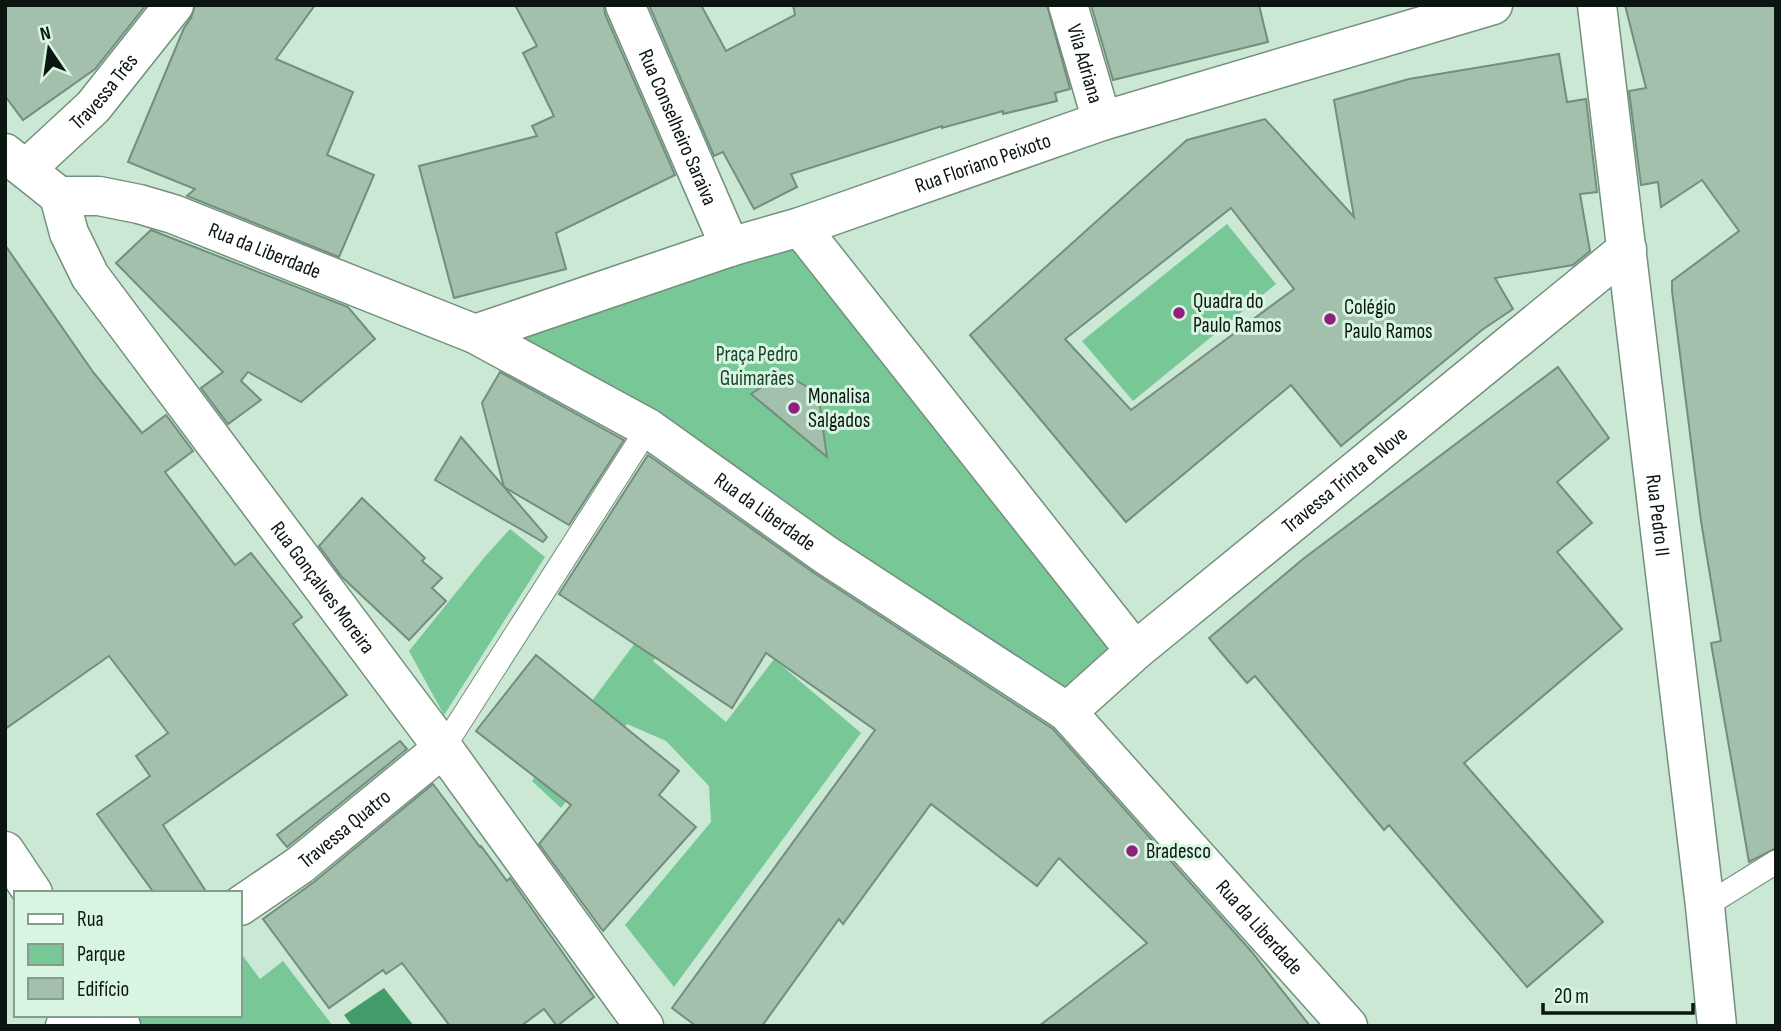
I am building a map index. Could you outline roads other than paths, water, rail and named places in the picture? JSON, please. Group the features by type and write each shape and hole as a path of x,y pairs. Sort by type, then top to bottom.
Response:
{"street":[{"name":"Travessa Três","path":"15,161 93,107 174,5"},
{"name":"Rua Conselheiro Saraiva","path":"625,5 730,247"},
{"name":"Vila Adriana","path":"1068,5 1102,121"},
{"name":"Rua Floriano Peixoto","path":"475,334 730,247 800,227 1102,121 1493,5"},
{"name":"Rua Pedro II","path":"1597,5 1717,1026"},
{"path":"15,161 59,196"},
{"name":"Rua da Liberdade","path":"59,196 99,196 173,214 475,334 648,428 826,555 1067,712 1348,1026"},
{"name":"Rua Gonçalves Moreira","path":"59,196 69,233 90,276 443,748 644,1026"},
{"path":"800,227 1135,651"},
{"name":"Travessa Trinta e Nove","path":"1067,712 1135,651 1627,249"},
{"name":"Travessa Quatro","path":"242,905 300,864 443,748"},
{"path":"5,851 32,891"}],"lane":[{"path":"443,748 648,428"},
{"path":"1705,906 1776,862"}],"place":[{"name":"Quadra do Paulo Ramos","path":"1179,313"},
{"name":"Colégio Paulo Ramos","path":"1330,319"},
{"name":"Monalisa Salgados","path":"794,408"},
{"name":"Bradesco","path":"1132,851"}],"park label":[{"name":"Praça Pedro Guimarães","path":"757,366"}]}
